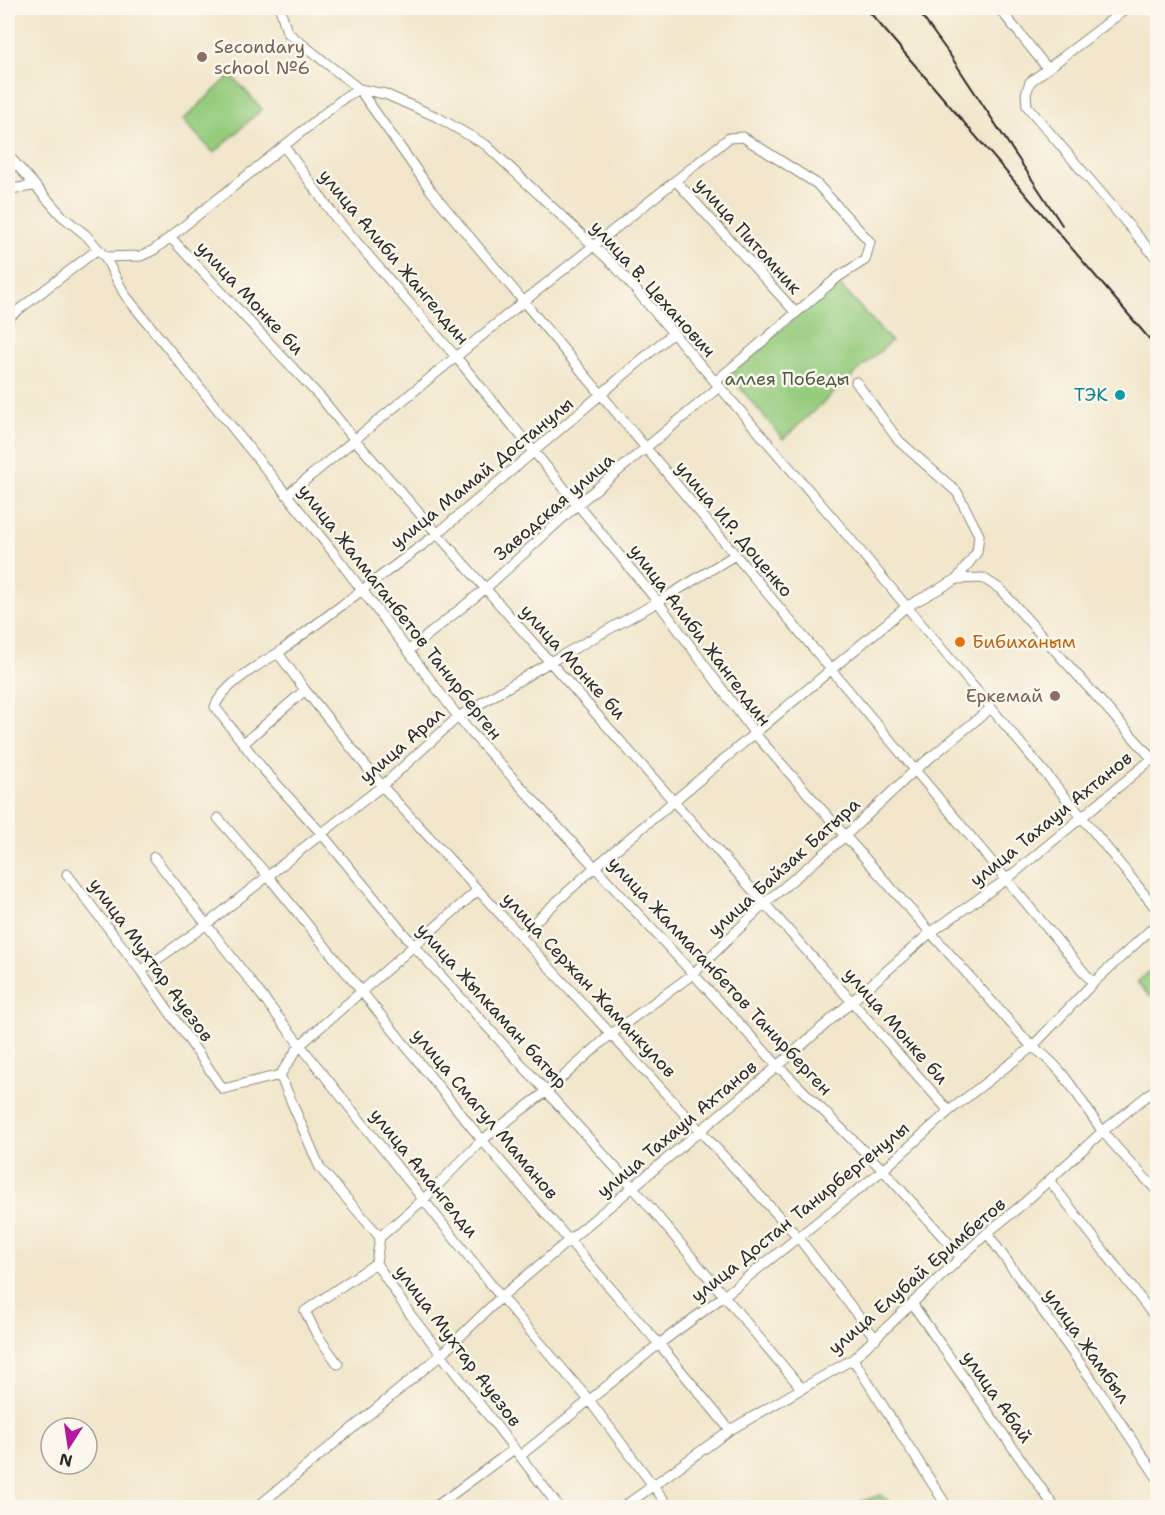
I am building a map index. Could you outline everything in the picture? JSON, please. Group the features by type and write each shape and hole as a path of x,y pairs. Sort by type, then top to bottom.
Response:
{"street":[{"path":"105,257 141,256 154,250 345,97 359,89 287,32 280,8"},
{"path":"999,8 1047,69"},
{"path":"1127,8 1030,82 1026,93 1027,106 1158,260"},
{"name":"улица В. Цеханович","path":"359,89 385,94 437,117 486,145 615,266 832,518 1158,911"},
{"name":"улица И.Р. Доценко","path":"359,89 432,192 1093,983"},
{"name":"Заводская улица","path":"408,651 485,589 578,505 647,450 838,277 865,260 870,242 817,184 743,137 729,138 676,181"},
{"name":"улица Алиби Жангелдин","path":"284,146 335,217 456,357 658,602 754,734 1032,1047 1045,1054 1058,1068 1103,1131 1158,1192"},
{"name":"улица Жалмаганбетов Танирберген","path":"8,156 62,216 86,235 105,257 125,295 362,589 458,717 778,1066 883,1170 961,1257"},
{"path":"287,495 676,181"},
{"name":"улица Питомник","path":"676,181 796,313"},
{"path":"8,189 35,186"},
{"name":"улица Монке би","path":"170,237 322,399 485,589 949,1111"},
{"path":"8,318 98,249"},
{"name":"улица Мамай Достанулы","path":"278,654 437,534 602,396 673,333"},
{"path":"520,935 595,867 906,607 957,579 977,552 979,535 957,492 899,441 856,382"},
{"name":"улица Арал","path":"141,971 207,924 382,786 458,717 735,555"},
{"path":"957,579 983,578 1000,589 1155,762"},
{"name":"улица Сержан Жаманкулов","path":"278,654 382,786 798,1237 876,1339"},
{"name":"улица Жылкаман батыр","path":"278,654 255,666 218,699 215,707 263,769 321,833 413,945 547,1090 633,1188 802,1389"},
{"path":"244,743 305,690"},
{"name":"улица Байзак Батыра","path":"380,1237 424,1199 482,1140 547,1090 611,1034 693,974 765,903 844,837 915,770 991,708"},
{"name":"улица Тахауи Ахтанов","path":"256,1508 441,1355 501,1297 778,1066 930,933 1007,879 1081,816 1155,762"},
{"name":"улица Смагул Маманов","path":"218,818 362,990 482,1140 659,1344 730,1430"},
{"name":"улица Амангелди","path":"154,857 501,1297 589,1400 670,1508"},
{"name":"улица Мухтар Ауезов","path":"67,874 141,971 223,1089 280,1075"},
{"path":"380,1237 320,1168 280,1075 300,1045 478,890"},
{"name":"улица Достан Танирбергенулы","path":"434,1508 517,1453 589,1400 883,1170 949,1111 1032,1047 1093,983 1158,923"},
{"name":"улица Елубай Еримбетов","path":"622,1508 730,1430 853,1359 987,1233 1103,1131 1158,1087"},
{"path":"1049,1180 1158,1320"},
{"name":"улица Жамбыл","path":"987,1233 1092,1380 1158,1479"},
{"name":"улица Мухтар Ауезов","path":"380,1237 376,1263 410,1314 560,1508"},
{"path":"338,1364 317,1335 305,1311 376,1263"},
{"name":"улица Абай","path":"913,1305 1055,1508"},
{"path":"853,1359 948,1508"}],"green space":[{"path":"231,75 262,109 214,153 183,120"},
{"name":"аллея Победы","path":"838,283 891,341 783,439 728,373"},
{"path":"1157,965 1157,989 1149,996 1137,982"},
{"path":"881,1495 896,1507 846,1507 847,1506"}],"railway":[{"path":"866,8 1158,349"},
{"path":"916,8 950,55 1062,225"}],"place":[{"name":"Secondary school №6","path":"202,57"},
{"name":"ТЭК","path":"1120,395"},
{"name":"Бибиханым","path":"960,642"},
{"name":"Еркемай","path":"1055,696"}]}
